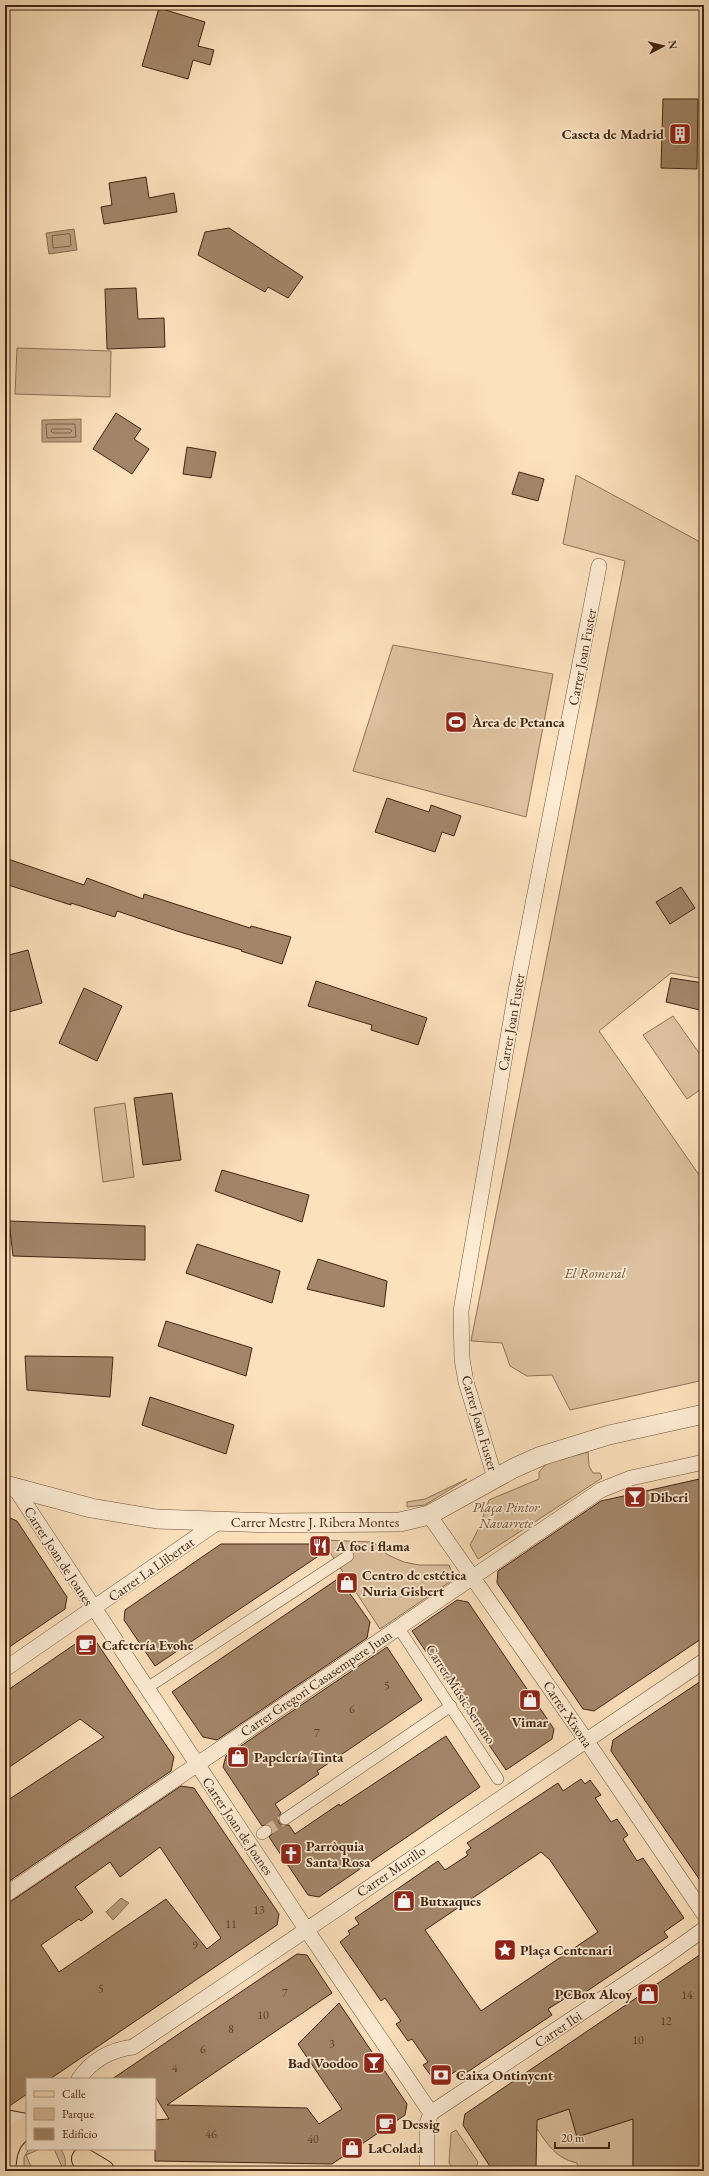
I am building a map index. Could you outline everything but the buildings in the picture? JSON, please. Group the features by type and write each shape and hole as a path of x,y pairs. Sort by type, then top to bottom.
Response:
{"main road":[{"path":"5,2121 26,2126"},
{"path":"5,2160 12,2140 26,2127"},
{"path":"82,2160 103,2171"}],"street":[{"name":"Carrer Joan Fuster","path":"495,1478 466,1382 461,1335 461,1311 516,991 599,566"},
{"name":"Carrer Mestre J. Ribera Montes","path":"10,1487 91,1508 134,1517 218,1522 382,1524 414,1520 429,1514 495,1478 534,1459 572,1445 704,1414"},
{"name":"Carrer Gregori Casasempere Juan","path":"5,1895 472,1576 601,1490 631,1478 704,1462"},
{"name":"Carrer Joan de Joanes","path":"10,1487 94,1609 306,1929 431,2113"},
{"name":"Carrer Xixona","path":"429,1514 586,1740 704,1914"},
{"name":"Carrer La Llibertat","path":"5,1669 218,1522"},
{"path":"147,1688 348,1556"},
{"name":"Carrer Músic Serrano","path":"398,1627 498,1779"},
{"name":"Carrer Murillo","path":"80,2078 88,2068 102,2057 114,2051 132,2047 704,1661"},
{"path":"285,1819 451,1706"},
{"name":"Carrer Ibi","path":"431,2113 665,1957 704,1929"},
{"path":"427,2171 427,2124 431,2113"}],"green space":[{"path":"17,348 111,351 110,397 15,394"},
{"name":"El Romeral","path":"576,475 704,544 704,979 671,973 599,1031 704,1182 704,1380 570,1410 552,1375 527,1376 510,1366 502,1343 471,1341 625,561 563,544"},
{"name":"Àrea de Petanca","path":"393,645 553,674 526,817 353,771"},
{"path":"673,1016 704,1060 704,1087 687,1099 643,1035"},
{"path":"125,1103 134,1177 103,1182 94,1108"},
{"name":"Plaça Pintor Navarrete","path":"588,1452 589,1466 593,1473 600,1473 602,1478 478,1559 470,1545 479,1528 489,1500 539,1479 539,1472 547,1463"},
{"path":"467,1479 425,1505 407,1507 407,1502 425,1499"},
{"name":"Plaça Pintor Navarrete","path":"322,1540 373,1542 388,1555 404,1562 419,1565 449,1565 454,1579 380,1629"},
{"path":"569,2109 577,2137 633,2119 633,2171 578,2170 577,2163 558,2155 549,2146 537,2129 526,2129 542,2110 547,2116"},
{"path":"456,2130 478,2162 476,2168 452,2167 449,2163 451,2133"},
{"path":"28,2150 38,2150 26,2155 33,2171 24,2170 24,2157"},
{"path":"54,2150 61,2150 64,2157 65,2168 64,2171 60,2171 63,2169"}],"water":[{"path":"74,229 77,250 49,254 46,233"},
{"path":"81,419 81,442 42,442 42,420"},
{"path":"121,1898 129,1903 113,1920 106,1912"}],"tunnel":[{"path":"266,1831 285,1819"}],"place":[{"name":"Caseta de Madrid","path":"680,134"},
{"name":"Àrea de Petanca","path":"456,722"},
{"name":"Diberi","path":"635,1497"},
{"name":"A foc i flama","path":"320,1546"},
{"name":"Centro de estética Nuria Gisbert","path":"347,1583"},
{"name":"Cafetería Evohe","path":"86,1645"},
{"name":"Vimar","path":"530,1700"},
{"name":"Papelería Tinta","path":"238,1757"},
{"name":"Parròquia Santa Rosa","path":"291,1854"},
{"name":"Butxaques","path":"404,1901"},
{"name":"Plaça Centenari","path":"505,1950"},
{"name":"PCBox Alcoy","path":"648,1994"},
{"name":"Bad Voodoo","path":"374,2063"},
{"name":"Caixa Ontinyent","path":"441,2075"},
{"name":"Dessig","path":"386,2124"},
{"name":"LaColada","path":"352,2148"}]}
